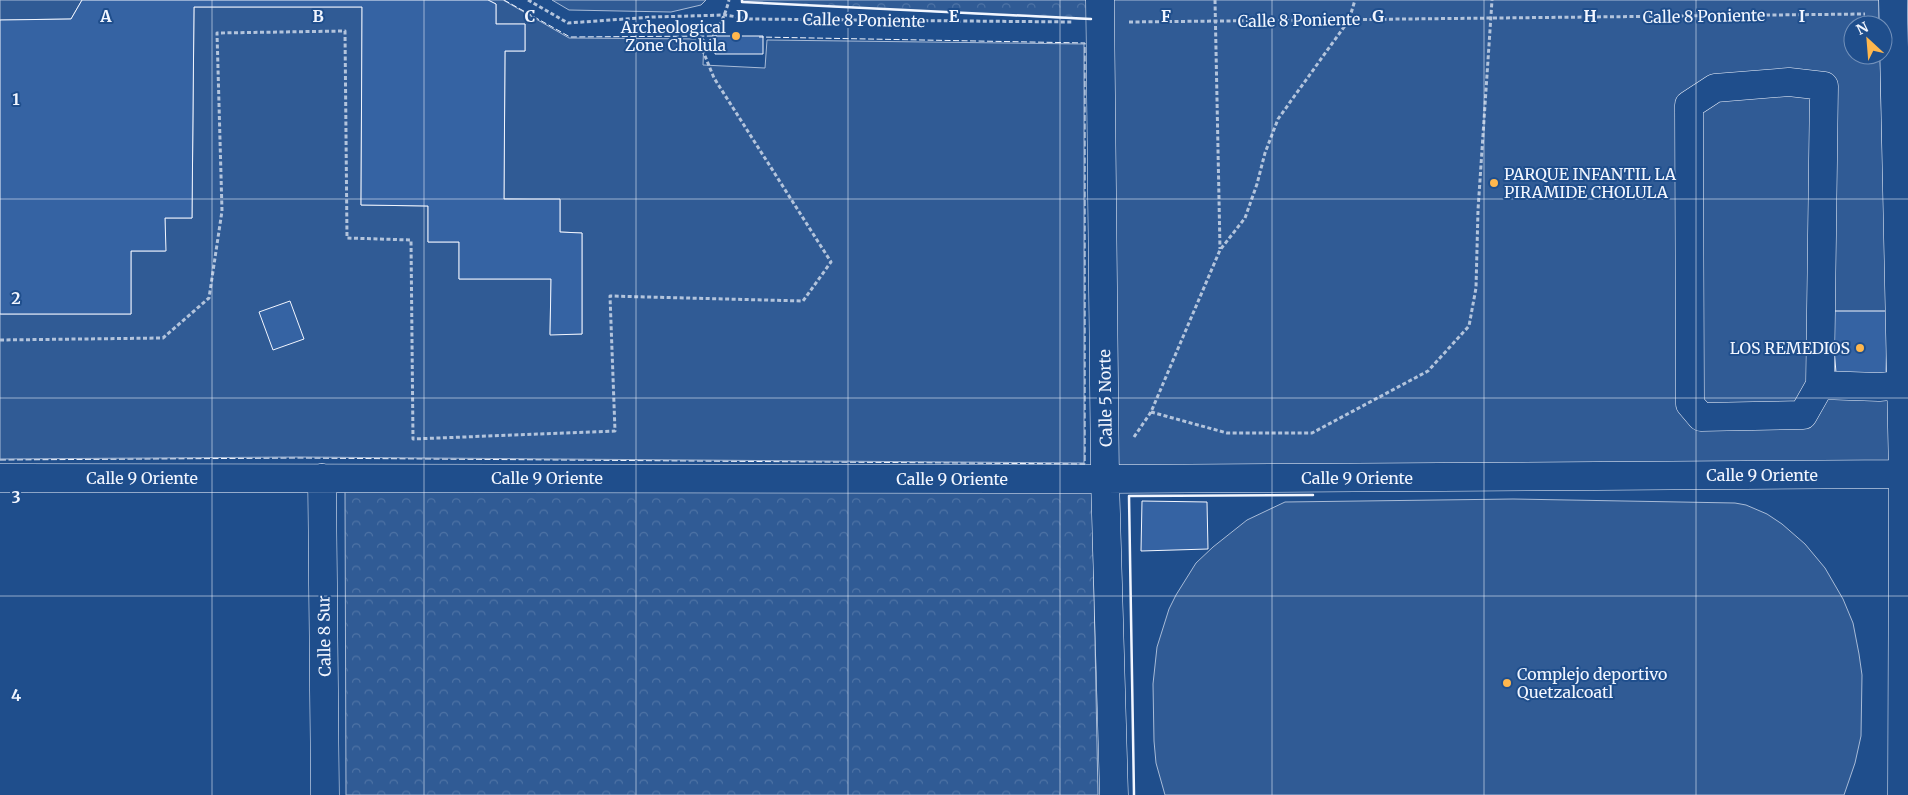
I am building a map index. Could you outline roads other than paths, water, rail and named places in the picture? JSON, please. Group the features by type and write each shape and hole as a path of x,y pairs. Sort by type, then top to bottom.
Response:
{"street":[{"path":"1898,9 1902,385 1906,474 1905,747 1902,795"},
{"name":"Calle 5 Norte","path":"1101,11 1106,479 1114,795"},
{"path":"1788,82 1824,86 1820,385 1803,415 1701,416 1690,404 1689,105 1715,88 1788,82"},
{"path":"1820,385 1879,387 1902,385"},
{"name":"Calle 9 Oriente","path":"0,478 1106,479 1906,474"},
{"name":"Calle 8 Sur","path":"322,478 325,795"}],"place":[{"name":"Archeological Zone Cholula","path":"736,36"},
{"name":"PARQUE INFANTIL LA PIRAMIDE CHOLULA","path":"1494,183"},
{"name":"LOS REMEDIOS","path":"1860,348"},
{"name":"Complejo deportivo Quetzalcoatl","path":"1507,683"}]}
